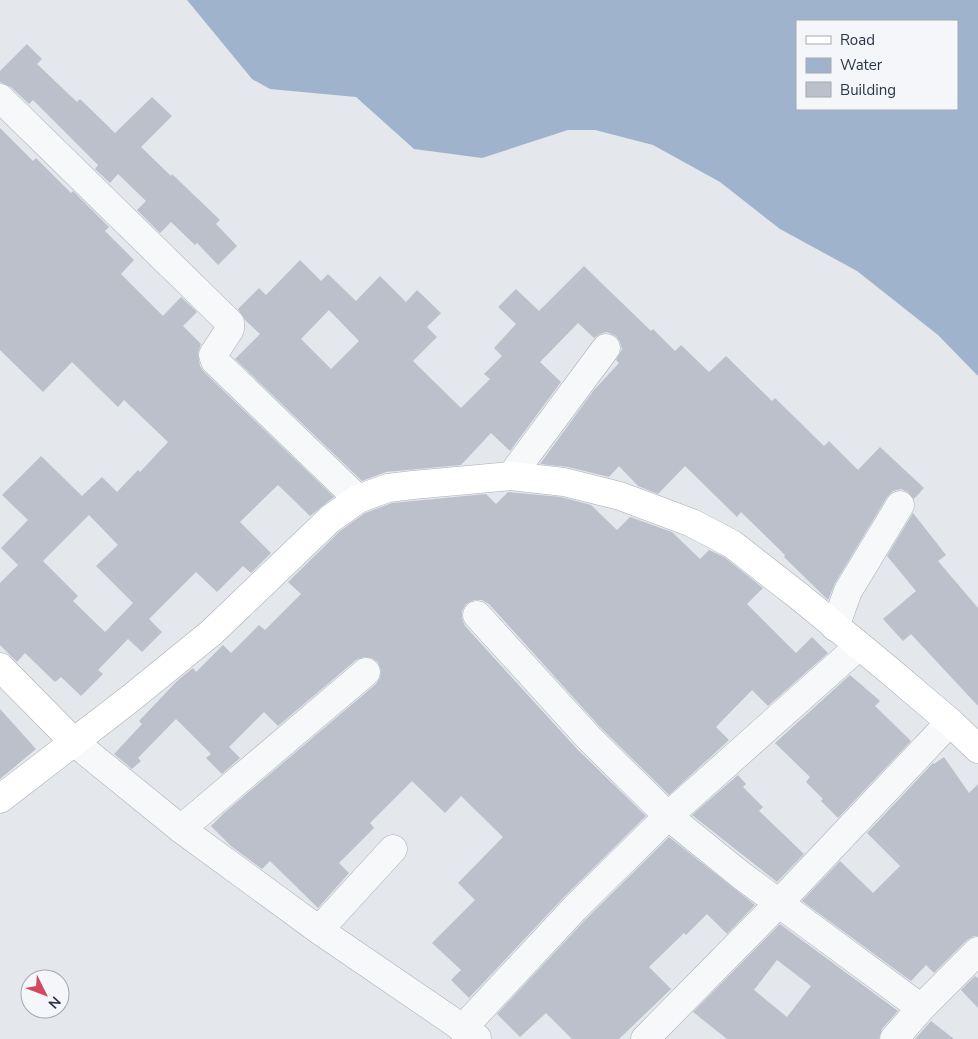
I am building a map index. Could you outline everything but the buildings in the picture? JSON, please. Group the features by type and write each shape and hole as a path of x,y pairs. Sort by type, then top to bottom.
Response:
{"street":[{"path":"0,98 230,323 230,329 213,355 216,361 358,499"},
{"path":"511,476 606,348"},
{"path":"0,799 211,634 330,519 358,499 388,488 413,484 511,476 564,482 620,496 692,523 732,544 800,597 950,722 978,750"},
{"path":"835,627 854,580 900,505"},
{"path":"477,615 589,738 668,816 742,876 921,1008"},
{"path":"0,667 74,742 181,829 319,930 470,1034 575,908 668,816 859,646"},
{"path":"181,829 366,672"},
{"path":"645,1039 779,903 950,722"},
{"path":"319,930 392,848"},
{"path":"894,1039 921,1008 978,951"}],"water":[{"path":"187,0 978,0 978,376 938,335 857,271 780,229 720,182 653,145 595,130 568,130 482,158 414,149 356,97 270,89 252,79"}]}
